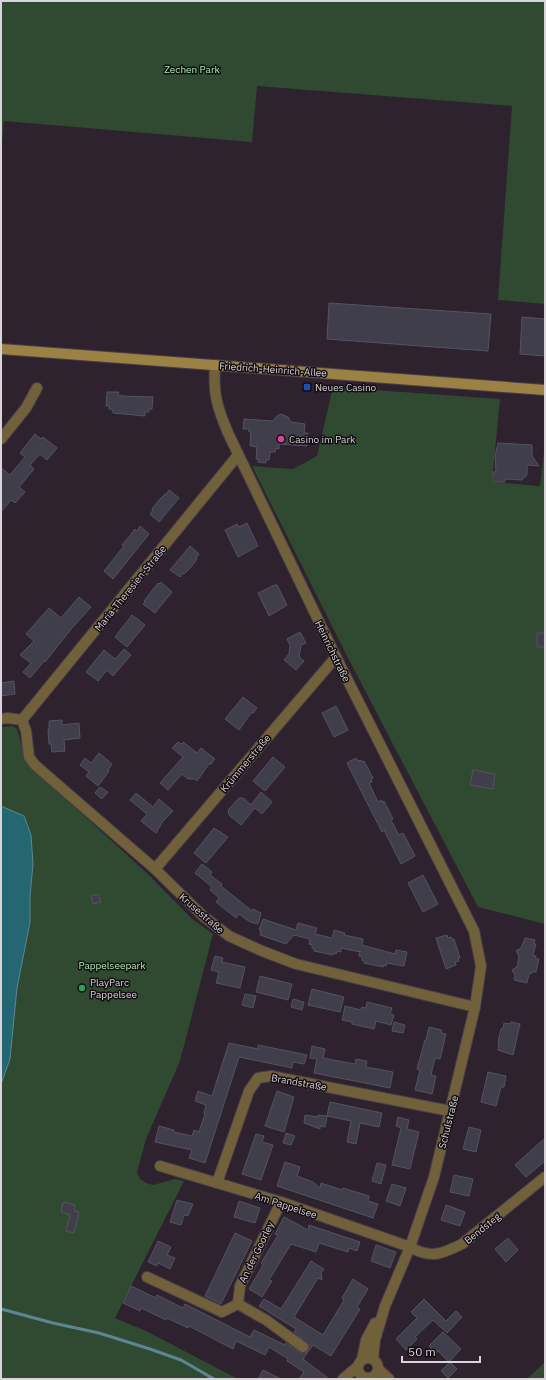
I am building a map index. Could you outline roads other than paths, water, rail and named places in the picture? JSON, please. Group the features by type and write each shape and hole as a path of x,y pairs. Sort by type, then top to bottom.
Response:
{"main road":[{"name":"Friedrich-Heinrich-Allee","path":"1,349 545,390"}],"street":[{"name":"Heinrichstraße","path":"215,365 214,391 218,408 238,455 336,657 474,931"},
{"path":"1,439 26,408 37,388"},
{"name":"Maria-Theresien-Straße","path":"22,720 238,455"},
{"name":"Krümmerstraße","path":"155,870 336,657"},
{"path":"1,719 8,718 22,720"},
{"name":"Krusestraße","path":"22,720 26,731 29,757 35,765 155,870 204,916 229,936 296,964 475,1007"},
{"name":"Schulstraße","path":"373,1359 375,1340 385,1306 410,1247 434,1177 475,1007 481,966 474,931"},
{"name":"Brandstraße","path":"217,1183 249,1091 258,1078 271,1076 450,1111"},
{"name":"Am Pappelsee","path":"160,1166 281,1202 410,1247"},
{"name":"Bendsteg","path":"410,1247 421,1253 435,1254 448,1251 462,1244 545,1177"},
{"name":"An der Goorley","path":"238,1304 240,1286 281,1202"},
{"path":"147,1277 222,1312 238,1304 266,1320 303,1347"},
{"name":"Schulstraße","path":"360,1363 366,1340 385,1306"},
{"path":"344,1379 360,1363 366,1358 373,1359 378,1364 376,1374 366,1378 359,1374 360,1363"},
{"path":"378,1369 389,1379"}],"water":[{"path":"1,806 24,816 31,835 33,864 30,896 30,922 17,988 10,1059 1,1084"}],"waterway":[{"path":"1,1309 53,1323 99,1333 150,1349 181,1360 214,1379"}],"place":[{"name":"Neues Casino","path":"307,387"},
{"name":"Casino im Park","path":"281,439"},
{"name":"PlayParc Pappelsee","path":"82,988"}],"park label":[{"name":"Zechen Park","path":"192,69"},
{"name":"Pappelseepark","path":"112,965"}]}
